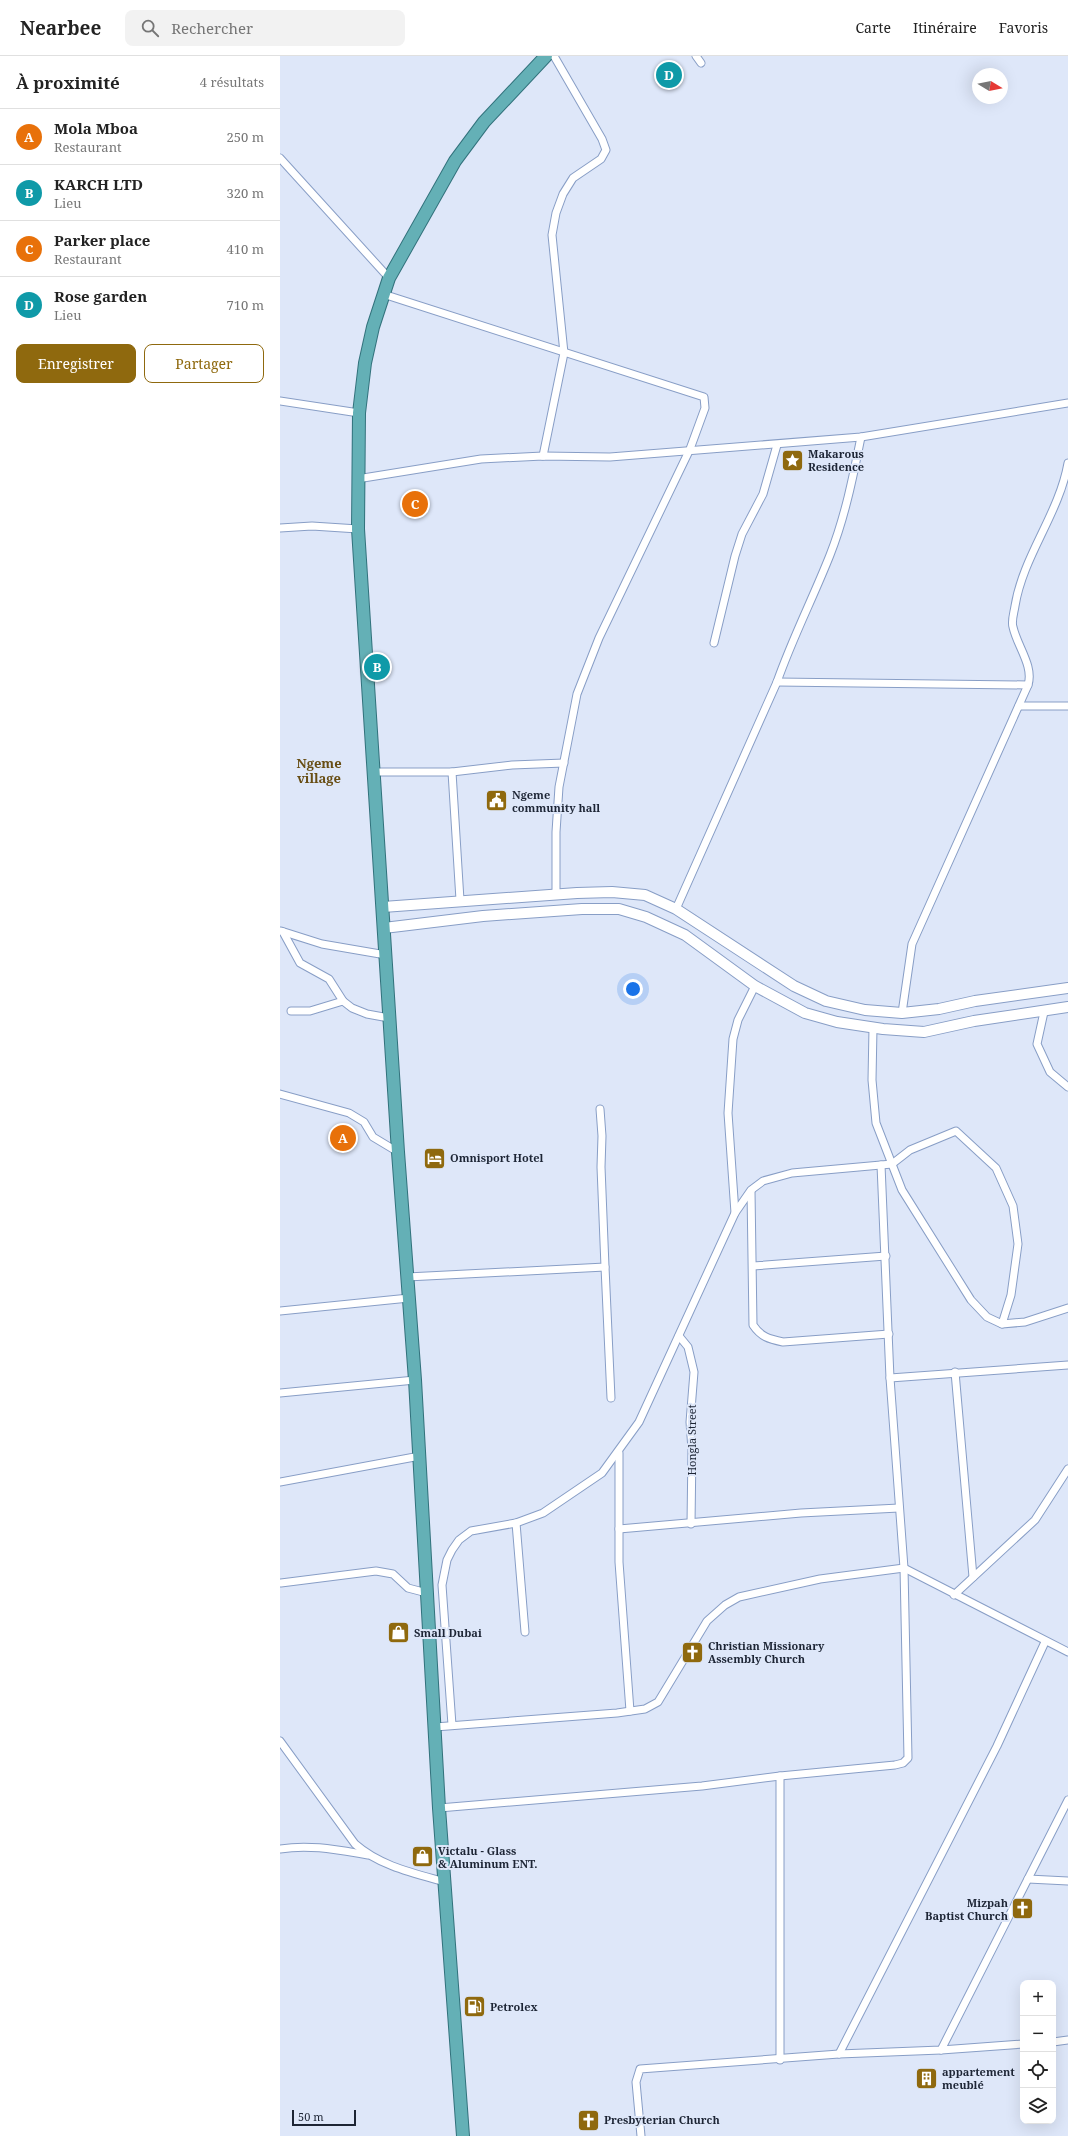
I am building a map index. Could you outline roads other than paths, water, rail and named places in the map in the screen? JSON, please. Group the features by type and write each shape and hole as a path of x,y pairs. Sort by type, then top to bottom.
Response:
{"highway":[{"path":"463,2136 439,1808 420,1456 398,1152 358,529 359,413 366,363 383,294 389,278 455,161 484,122 546,56"}],"main road":[{"path":"383,907 460,900 556,894 612,892 645,895 676,909 794,986 826,1001 865,1010 902,1013 939,1009 975,1001 1068,988"},
{"path":"384,928 505,914 582,909 619,909 646,917 685,935 755,986 804,1014 873,1028 924,1032 974,1021 1044,1012 1068,1007"}],"street":[{"path":"543,456 564,353 552,235 556,213 563,194 573,178 601,158 606,150 602,139 554,56"},
{"path":"696,56 701,63"},
{"path":"280,158 389,278"},
{"path":"383,294 704,397 705,408 690,450 599,638 577,694 559,787 556,832 556,894"},
{"path":"280,401 359,413"},
{"path":"358,479 481,459 543,456 610,457 690,450 777,445 861,437 1068,403"},
{"path":"676,909 777,682 790,646 831,555 851,489 861,437"},
{"path":"714,643 734,556 742,534 763,494 777,445"},
{"path":"902,1013 912,944 1030,679 1027,665 1012,626 1015,604 1022,581 1051,516 1066,475 1068,463"},
{"path":"280,528 312,526 358,529"},
{"path":"777,682 1028,685"},
{"path":"1019,706 1068,706"},
{"path":"374,772 452,772 512,765 564,763"},
{"path":"452,772 460,900"},
{"path":"281,931 322,944 386,955"},
{"path":"281,931 300,963 329,980 343,1001 352,1008 367,1014 390,1018"},
{"path":"735,1213 728,1113 733,1039 738,1020 755,986"},
{"path":"291,1011 310,1011 343,1001"},
{"path":"1044,1012 1037,1044 1050,1072 1068,1087"},
{"path":"873,1028 872,1080 876,1123 902,1190 971,1300 987,1317 1002,1324 1025,1322 1068,1308"},
{"path":"280,1094 349,1113 364,1122 372,1137 398,1152"},
{"path":"600,1108 602,1136 601,1167 611,1398"},
{"path":"452,1726 442,1585 448,1560 459,1540 472,1531 516,1523 543,1513 602,1473 619,1453 639,1422 735,1213 751,1190 763,1181 792,1173 892,1164 910,1150 956,1131 996,1168 1013,1206 1018,1244 1011,1296 1002,1324"},
{"path":"439,1808 702,1786 780,1776 895,1765 903,1763 908,1758 904,1568 890,1378 881,1165"},
{"path":"751,1190 753,1326 759,1334 770,1339 783,1342 889,1334"},
{"path":"753,1266 886,1256"},
{"path":"407,1277 605,1267"},
{"path":"280,1311 409,1298"},
{"name":"Hongla Street","path":"679,1336 688,1347 694,1372 690,1422 692,1450 691,1524"},
{"path":"890,1378 955,1372 1068,1365"},
{"path":"955,1372 973,1577"},
{"path":"280,1393 415,1380"},
{"path":"619,1453 620,1570 630,1711"},
{"path":"280,1482 420,1456"},
{"path":"954,1595 1035,1520 1068,1469"},
{"path":"619,1529 691,1524 800,1513 900,1508"},
{"path":"516,1523 525,1632"},
{"path":"435,1727 644,1709 658,1702 707,1620 725,1605 739,1597 820,1579 904,1568 1045,1642 1068,1652"},
{"path":"281,1583 376,1571 393,1574 408,1588 428,1593"},
{"path":"839,2054 997,1746 1045,1642"},
{"path":"280,1741 355,1844 368,1855 386,1864 445,1882"},
{"path":"780,1776 780,2060"},
{"path":"941,2050 1068,1800"},
{"path":"280,1849 295,1846 322,1847 368,1855"},
{"path":"1028,1880 1068,1881"},
{"path":"1056,2042 1068,2040"},
{"path":"641,2136 636,2082 640,2069 780,2060 839,2054 941,2050 1020,2044"}],"place":[{"name":"Rose garden","path":"669,75"},
{"name":"Makarous Residence","path":"793,460"},
{"name":"Parker place","path":"415,504"},
{"name":"KARCH LTD","path":"377,667"},
{"name":"Ngeme community hall","path":"497,801"},
{"name":"Mola Mboa","path":"343,1138"},
{"name":"Omnisport Hotel","path":"434,1158"},
{"name":"Small Dubai","path":"398,1633"},
{"name":"Christian Missionary Assembly Church","path":"692,1652"},
{"name":"Victalu - Glass & Aluminum ENT.","path":"423,1857"},
{"name":"Mizpah Baptist Church","path":"1023,1909"},
{"name":"Petrolex","path":"475,2007"},
{"name":"appartement meublé","path":"927,2078"},
{"name":"Presbyterian Church","path":"589,2120"}],"district":[{"name":"Ngeme village","path":"319,770"}]}
